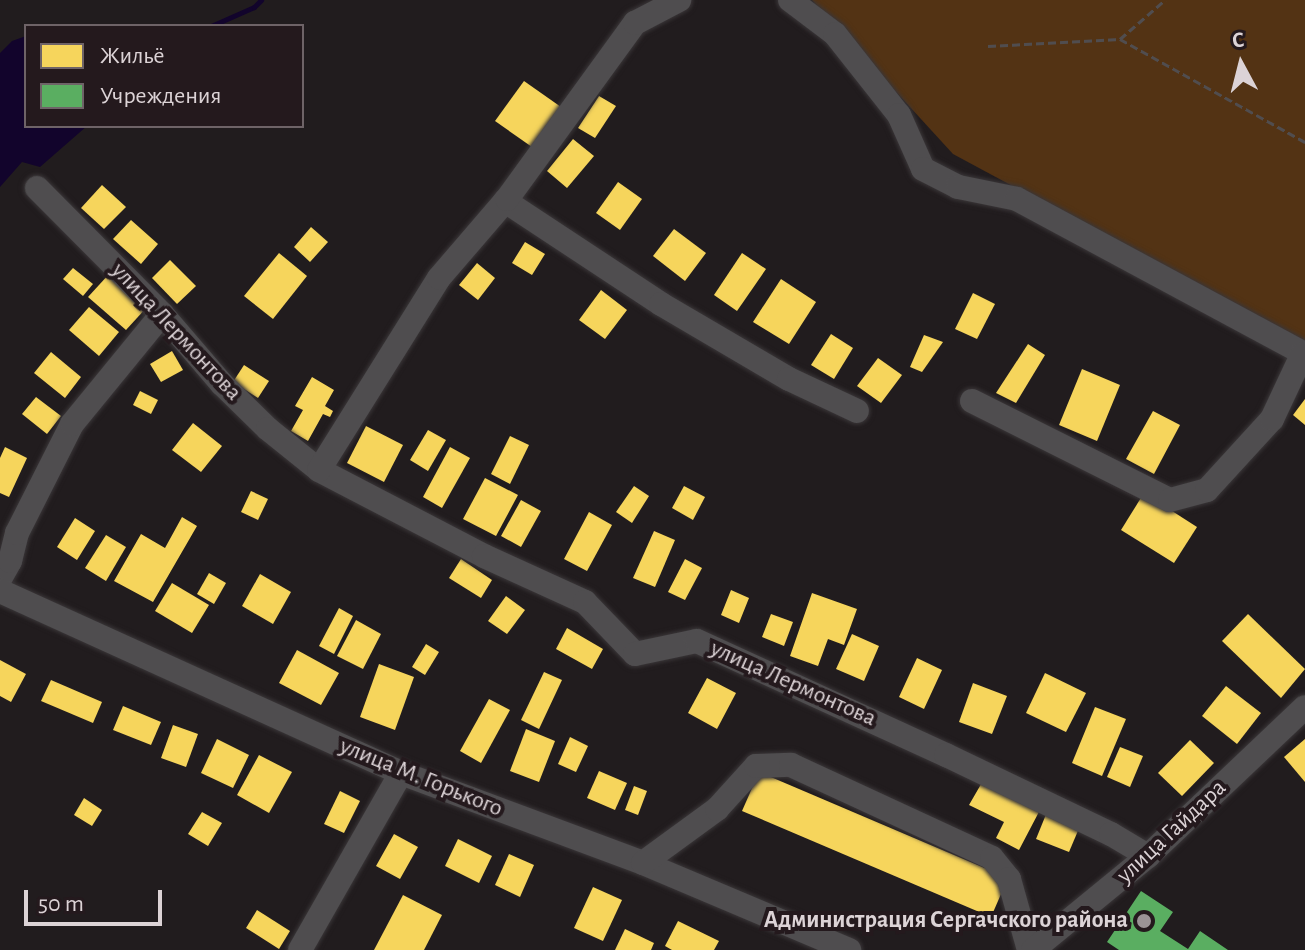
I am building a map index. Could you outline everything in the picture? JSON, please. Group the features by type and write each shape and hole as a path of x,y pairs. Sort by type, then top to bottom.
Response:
{"street":[{"path":"319,470 439,278 505,201 635,23 679,0"},
{"path":"790,0 835,34 899,115 923,169 958,187 1017,199 1304,355 1272,419 1207,490 1170,500 972,401"},
{"name":"улица Лермонтова","path":"37,188 162,314 222,384 268,429 319,470 484,556 585,602 635,654 697,641 946,755 1111,834 1148,856"},
{"path":"505,201 661,304 789,379 857,411"},
{"path":"0,579 10,561 8,530 72,424 162,314"},
{"name":"улица М. Горького","path":"0,591 401,773 643,863 849,950"},
{"name":"улица Гайдара","path":"1031,950 1148,856 1305,707"},
{"path":"643,863 717,809 756,766 791,765 992,858 1009,879 1031,950"},
{"path":"300,950 401,773"}],"path":[{"path":"1120,39 1165,0"},
{"path":"988,46 1120,39 1305,142"}],"shaded area":[{"path":"812,0 1305,0 1305,344 953,154"},
{"path":"24,37 24,128 85,128 40,167 22,162 0,187 0,53 12,41"}],"building: Жильё":[{"path":"524,81 561,107 532,147 495,121"},
{"path":"599,96 616,106 595,138 578,128"},
{"path":"573,139 594,156 567,188 547,171"},
{"path":"618,182 642,199 620,230 596,213"},
{"path":"102,185 126,207 104,229 81,208"},
{"path":"131,220 158,244 141,264 113,239"},
{"path":"311,227 328,242 310,262 294,247"},
{"path":"674,229 706,253 685,281 653,256"},
{"path":"525,242 545,254 532,275 512,263"},
{"path":"279,253 307,276 273,319 244,296"},
{"path":"742,253 766,269 737,311 714,295"},
{"path":"170,260 196,286 177,304 152,278"},
{"path":"477,263 495,278 478,300 459,285"},
{"path":"73,268 93,284 83,296 63,279"},
{"path":"110,273 148,306 126,330 88,297"},
{"path":"781,279 816,302 789,344 753,322"},
{"path":"601,290 627,310 605,339 579,320"},
{"path":"973,293 995,304 977,339 955,329"},
{"path":"89,307 119,332 99,356 69,330"},
{"path":"831,334 853,348 834,379 811,365"},
{"path":"924,335 943,342 922,372 910,367"},
{"path":"1028,344 1045,355 1016,403 996,393"},
{"path":"172,351 183,370 161,382 150,364"},
{"path":"51,352 81,377 65,398 34,373"},
{"path":"878,358 902,375 881,403 857,386"},
{"path":"244,365 269,381 258,398 233,382"},
{"path":"1082,369 1120,385 1097,441 1059,425"},
{"path":"312,377 334,390 325,406 333,411 330,417 323,414 308,441 291,431 303,410 295,406"},
{"path":"140,391 158,400 151,414 133,405"},
{"path":"36,397 61,416 47,434 22,414"},
{"path":"1305,399 1305,425 1293,415"},
{"path":"1153,411 1180,425 1154,474 1126,459"},
{"path":"193,423 222,446 201,472 172,450"},
{"path":"366,426 403,445 384,482 347,463"},
{"path":"428,430 446,440 428,471 410,460"},
{"path":"510,436 529,445 510,484 491,474"},
{"path":"5,447 27,458 9,497 0,493 0,458"},
{"path":"450,447 470,458 442,508 423,497"},
{"path":"485,478 518,495 496,536 463,519"},
{"path":"634,486 649,496 632,523 616,512"},
{"path":"684,486 705,497 693,520 672,508"},
{"path":"251,491 268,499 258,520 241,512"},
{"path":"1144,493 1197,527 1174,563 1121,530"},
{"path":"521,500 541,511 521,547 501,536"},
{"path":"589,512 612,525 587,571 564,559"},
{"path":"182,517 197,526 153,602 114,581 141,534 165,548"},
{"path":"75,518 95,531 77,560 57,547"},
{"path":"654,531 675,540 655,587 633,578"},
{"path":"106,535 126,547 106,581 85,568"},
{"path":"461,559 492,580 481,598 449,578"},
{"path":"685,559 702,568 685,600 668,592"},
{"path":"209,573 226,583 214,604 197,594"},
{"path":"260,574 291,592 273,624 242,606"},
{"path":"172,583 209,605 192,633 155,611"},
{"path":"731,590 749,598 739,623 721,615"},
{"path":"812,593 857,609 844,645 828,639 818,666 790,656"},
{"path":"506,596 525,610 507,634 488,621"},
{"path":"339,608 353,616 334,654 319,646"},
{"path":"771,614 793,622 784,646 762,637"},
{"path":"1248,614 1305,669 1281,698 1222,641"},
{"path":"356,620 381,634 363,669 337,656"},
{"path":"567,628 603,649 592,669 556,649"},
{"path":"852,634 879,646 864,681 836,669"},
{"path":"426,644 439,652 425,675 412,667"},
{"path":"297,650 339,673 321,705 279,683"},
{"path":"917,658 942,670 924,709 899,697"},
{"path":"0,660 26,674 11,702 0,696"},
{"path":"379,664 414,677 395,730 360,717"},
{"path":"544,672 562,680 539,729 521,720"},
{"path":"1045,673 1086,693 1066,732 1026,713"},
{"path":"707,678 736,693 717,729 688,713"},
{"path":"51,680 102,702 93,723 41,701"},
{"path":"973,683 1007,696 992,734 959,722"},
{"path":"1226,686 1261,713 1237,744 1202,716"},
{"path":"489,699 510,710 481,763 460,751"},
{"path":"123,706 161,722 151,745 113,730"},
{"path":"1095,707 1126,719 1102,776 1072,763"},
{"path":"173,725 198,734 186,767 161,758"},
{"path":"526,729 555,741 539,782 510,771"},
{"path":"570,737 588,746 576,772 558,764"},
{"path":"217,739 249,755 233,788 201,773"},
{"path":"1305,739 1305,782 1284,757"},
{"path":"1190,740 1214,763 1182,796 1158,773"},
{"path":"1120,747 1143,756 1130,787 1107,777"},
{"path":"259,755 292,772 269,813 237,795"},
{"path":"599,771 627,783 615,810 587,798"},
{"path":"759,772 1008,878 991,917 742,811"},
{"path":"984,779 1041,808 1019,850 996,838 1004,822 969,805"},
{"path":"634,786 647,791 638,815 625,810"},
{"path":"340,791 360,801 344,833 324,824"},
{"path":"84,798 102,810 92,826 74,815"},
{"path":"202,812 222,823 208,846 188,834"},
{"path":"1047,812 1080,826 1069,852 1036,839"},
{"path":"394,834 418,847 400,879 376,866"},
{"path":"458,839 492,856 479,883 445,866"},
{"path":"509,854 534,865 520,897 495,885"},
{"path":"593,887 622,900 603,941 574,928"},
{"path":"403,895 442,915 424,950 374,950"},
{"path":"257,910 290,931 279,949 246,928"},
{"path":"678,921 719,941 714,950 672,950 665,946"},
{"path":"625,929 654,943 651,950 615,950"}],"building: Учреждения":[{"name":"Администрация Сергачского района","path":"1141,891 1173,912 1160,931 1188,949 1200,931 1228,950 1119,950 1107,942"}],"waterway":[{"path":"216,24 254,7 261,0"}],"place":[{"name":"Администрация Сергачского района","path":"1144,921"}]}
